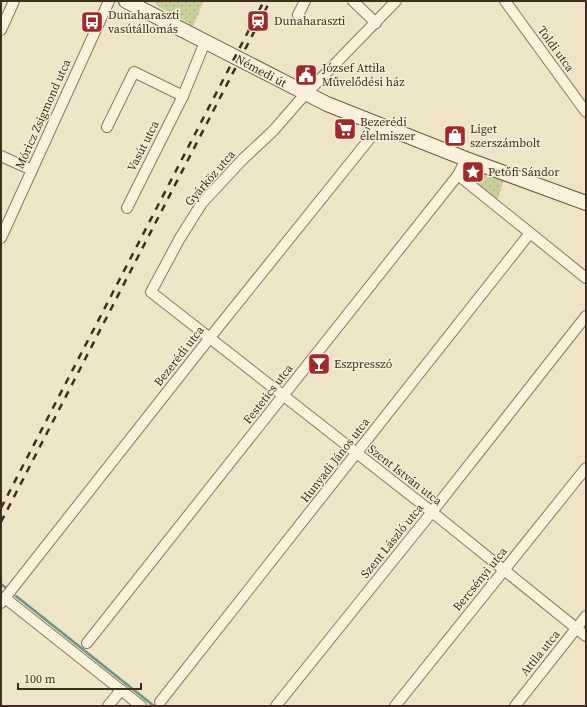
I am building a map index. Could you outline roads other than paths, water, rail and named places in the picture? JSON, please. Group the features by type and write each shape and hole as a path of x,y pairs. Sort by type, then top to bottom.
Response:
{"main road":[{"name":"Némedi út","path":"126,1 306,95 466,159 586,204"}],"street":[{"path":"1,30 14,1"},
{"name":"Móricz Zsigmond utca","path":"1,238 109,1"},
{"path":"298,15 305,1"},
{"path":"353,1 376,22"},
{"name":"Gyárköz utca","path":"151,292 180,238 202,203 396,1"},
{"name":"Toldi utca","path":"505,1 586,112"},
{"name":"Vasút utca","path":"126,208 183,96 205,42"},
{"path":"107,127 134,72 183,96"},
{"name":"Bezerédi utca","path":"3,601 209,338 371,137 379,125"},
{"path":"1,156 32,170"},
{"name":"Festetics utca","path":"87,643 458,175 466,159"},
{"path":"458,175 586,278"},
{"name":"Hunyadi János utca","path":"160,702 530,233"},
{"name":"Szent István utca","path":"151,292 432,512 586,636"},
{"name":"Szent László utca","path":"276,706 432,512 586,316"},
{"name":"Bercsényi utca","path":"395,706 586,468"},
{"path":"3,601 141,706"},
{"name":"Attila utca","path":"515,706 586,616"},
{"path":"108,706 120,690"}],"waterway":[{"path":"1,584 6,588"},
{"path":"16,596 154,706"}],"railway":[{"path":"1,508 264,1"},
{"path":"1,522 270,1"}],"place":[{"name":"Dunaharaszti","path":"258,21"},
{"name":"Dunaharaszti vasútállomás","path":"92,22"},
{"name":"József Attila Művelődési ház","path":"306,75"},
{"name":"Bezerédi élelmiszer","path":"345,129"},
{"name":"Liget szerszámbolt","path":"455,136"},
{"name":"Petőfi Sándor","path":"473,172"},
{"name":"Eszpresszó","path":"319,364"}]}
